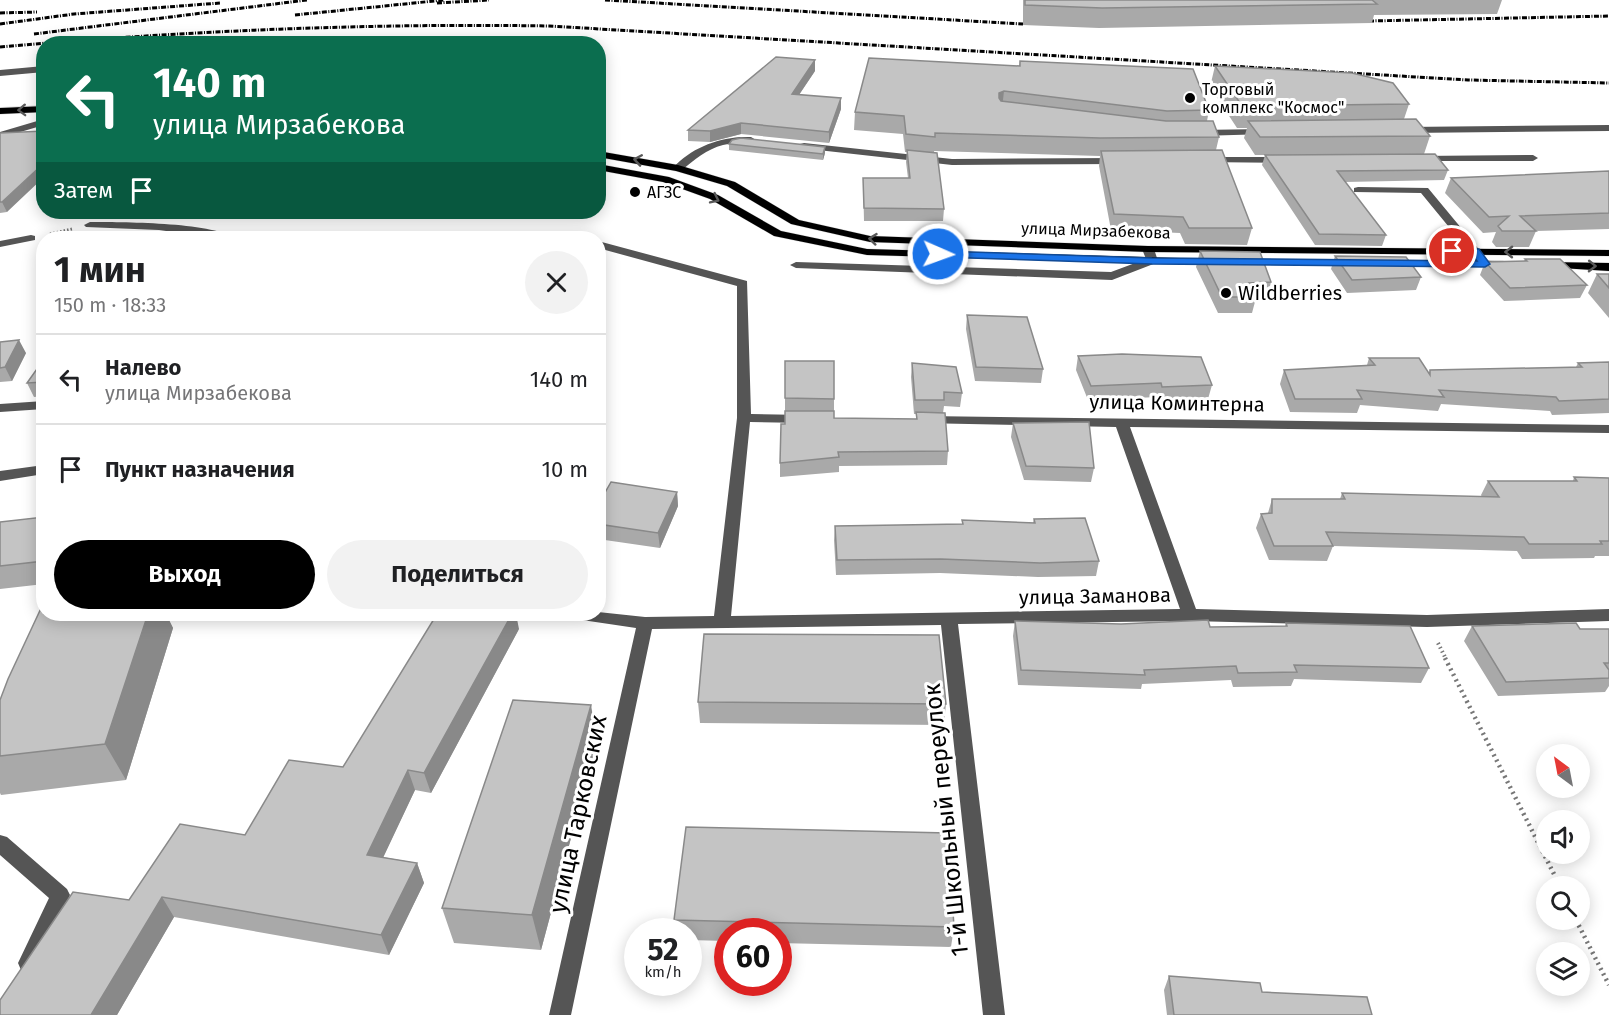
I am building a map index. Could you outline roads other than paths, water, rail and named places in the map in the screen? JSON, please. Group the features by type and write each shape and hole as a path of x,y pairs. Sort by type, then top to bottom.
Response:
{"main road":[{"path":"0,111 36,109"},
{"path":"0,121 36,120"},
{"name":"улица Мирзабекова","path":"606,155 678,168 731,184 795,222 870,240 1150,255 1475,251 1609,253"},
{"name":"улица Мирзабекова","path":"606,168 665,179 714,197 778,234 867,252 1150,255 1609,267"}],"street":[{"path":"0,73 36,70"},
{"path":"0,135 36,123"},
{"path":"1397,130 1609,128"},
{"path":"1187,133 1280,132"},
{"path":"678,168 697,151 723,142 741,139 764,142"},
{"path":"788,144 952,162 1130,161"},
{"path":"1403,159 1533,158"},
{"path":"1189,160 1296,160"},
{"path":"1358,190 1424,190 1485,264"},
{"path":"90,225 156,226 202,231"},
{"path":"0,244 31,238"},
{"path":"606,246 743,284 744,418 722,622"},
{"path":"796,265 1112,276 1150,255"},
{"path":"0,408 36,406"},
{"path":"744,418 814,419"},
{"name":"улица Коминтерна","path":"909,420 1609,429"},
{"path":"1121,422 1190,615"},
{"path":"0,476 36,470"},
{"name":"улица Заманова","path":"606,619 645,623 1190,615 1427,621 1609,615"},
{"name":"1-й Школьный переулок","path":"949,620 993,1015"},
{"name":"улица Тарковских","path":"560,1015 645,623"},
{"path":"0,843 60,895 20,982"}],"railway":[{"path":"34,34 307,0"},
{"path":"295,15 444,0"},
{"path":"437,3 489,0"},
{"path":"605,0 1023,24"},
{"path":"0,24 74,14 220,3"},
{"path":"0,13 37,12"},
{"path":"1369,21 1609,16"},
{"path":"154,36 343,27 549,26 1468,80 1609,83"},
{"path":"0,47 36,44"}],"place":[{"name":"Торговый комплекс \"Космос\"","path":"1190,98"},
{"name":"АГЗС","path":"635,192"},
{"name":"Wildberries","path":"1226,293"}]}
